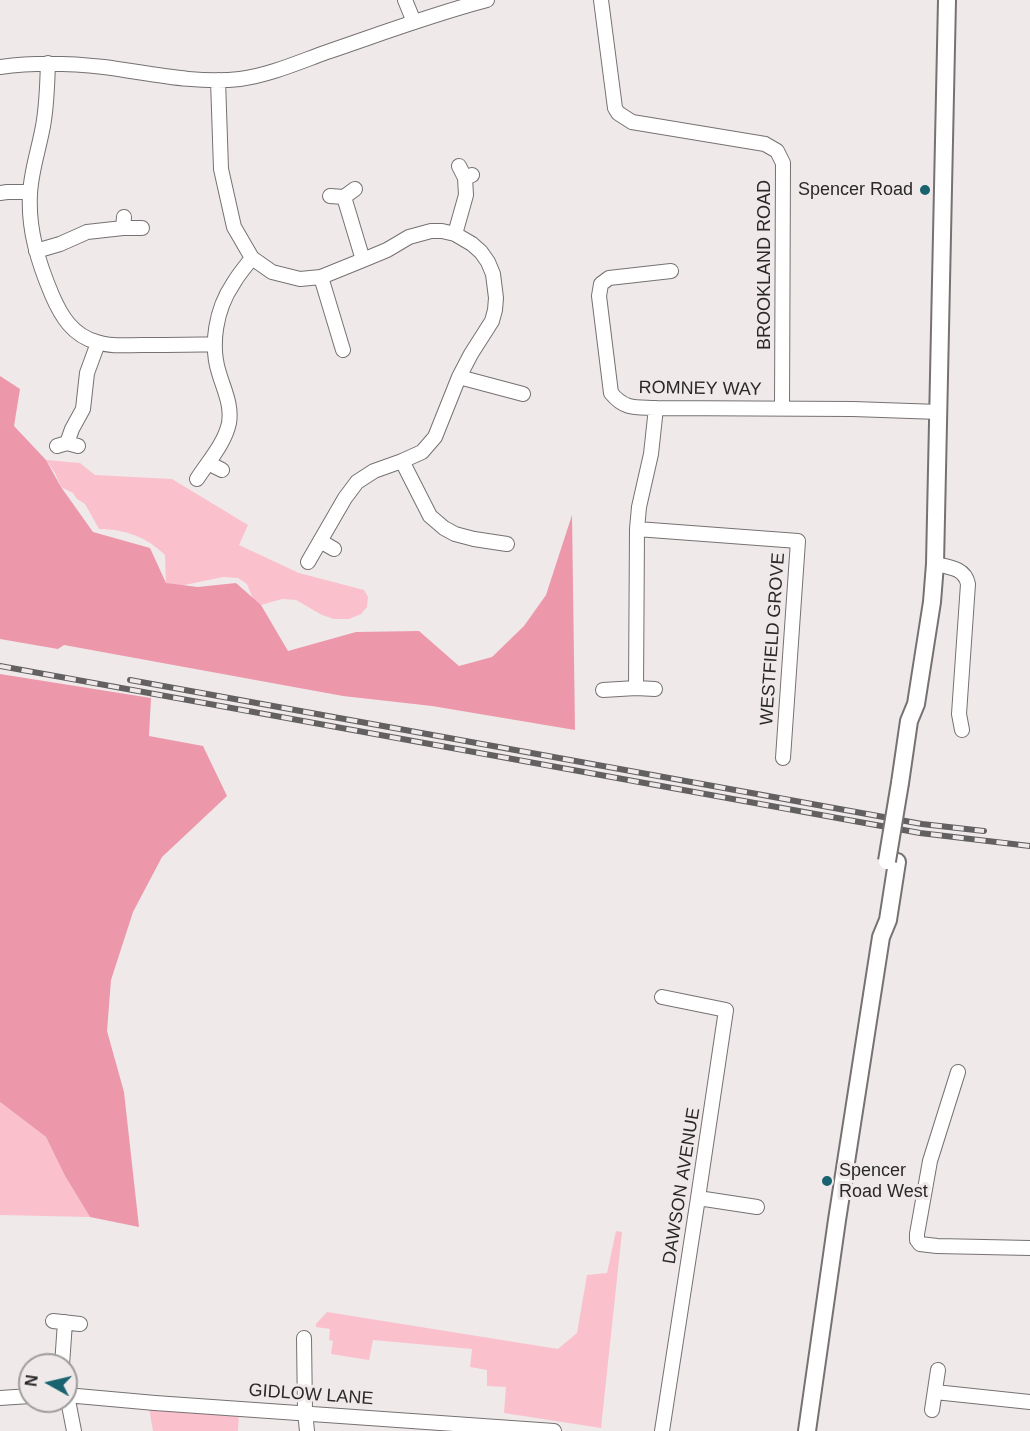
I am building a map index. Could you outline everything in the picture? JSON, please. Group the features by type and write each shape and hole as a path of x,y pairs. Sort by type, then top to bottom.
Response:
{"street":[{"path":"405,0 414,22"},
{"path":"0,67 48,63 102,67 174,77 241,79 274,71 414,22 487,0"},
{"name":"BROOKLAND ROAD","path":"601,0 615,108 618,113 632,122 765,144 777,151 783,163 782,408"},
{"path":"807,1431 881,937 888,920 892,862 904,784 918,723 916,704 932,602 939,412 947,0"},
{"path":"48,63 45,112 30,192 32,232 36,251 51,293 64,318 78,333 98,343 215,345"},
{"path":"218,80 221,169 234,227 252,258 272,272 300,279 321,277 387,250 409,237 420,233 442,231 455,234 472,244 489,262 494,274 496,298 492,321 459,377 435,437 422,452 374,471 357,482 345,498 308,562"},
{"path":"455,234 466,195 466,173"},
{"path":"0,193 30,192"},
{"path":"343,194 363,260"},
{"path":"36,251 60,244 87,232 124,222 142,228"},
{"path":"197,479 221,443 230,421 229,400 216,361 217,323 232,285 252,258"},
{"name":"ROMNEY WAY","path":"671,270 609,278 601,284 599,296 611,393 619,403 630,407 656,408 939,412"},
{"path":"321,277 343,350"},
{"path":"67,445 72,429 83,409 87,373 98,343"},
{"path":"459,377 523,394"},
{"path":"636,688 637,529 639,507 651,454 656,408"},
{"path":"402,461 430,516 444,528 488,547 507,544"},
{"path":"207,463 222,470"},
{"name":"WESTFIELD GROVE","path":"637,529 798,541 783,758"},
{"path":"320,542 334,549"},
{"path":"935,564 959,570 969,584 959,714 962,730"},
{"path":"603,690 655,689"},
{"name":"DAWSON AVENUE","path":"662,997 726,1010 662,1431"},
{"path":"958,1072 930,1161 917,1240 920,1244 937,1246 1030,1248"},
{"path":"698,1198 757,1207"},
{"path":"61,1353 59,1322 80,1324"},
{"path":"304,1338 307,1431"},
{"path":"932,1410 938,1370"},
{"path":"935,1392 1030,1402"},
{"name":"GIDLOW LANE","path":"78,1396 554,1431"},
{"path":"0,1398 18,1397"},
{"path":"70,1413 74,1431"}],"shaded area":[{"path":"0,376 20,389 14,426 46,460 61,487 93,532 150,548 166,583 198,587 236,583 261,605 288,651 356,632 419,631 459,666 492,657 524,626 546,595 572,515 575,730 432,706 343,696 64,645 58,649 0,639"},
{"path":"46,460 80,463 95,475 172,479 248,525 239,545 299,573 364,590 368,597 367,607 361,614 349,619 334,619 296,600 282,599 261,605 253,599 247,584 238,578 223,577 180,586 166,583 165,555 151,543 135,535 99,529 85,504 73,493 61,487"},
{"path":"0,674 151,698 149,736 203,746 227,796 162,857 133,912 111,980 107,1031 124,1092 139,1227 90,1217 65,1176 46,1137 0,1102"},
{"path":"0,1102 46,1137 65,1176 90,1217 0,1215"},
{"path":"616,1231 622,1232 601,1428 504,1413 506,1387 487,1386 487,1370 470,1367 472,1349 373,1340 369,1360 331,1354 333,1341 329,1340 330,1329 316,1327 327,1312 558,1349 577,1333 587,1275 607,1273"},
{"path":"149,1408 239,1414 238,1431 153,1431"}],"railway":[{"path":"0,666 920,833 1030,846"},
{"path":"130,680 922,824 984,831"}],"place":[{"name":"Spencer Road","path":"925,190"},
{"name":"Spencer Road West","path":"827,1181"}]}
